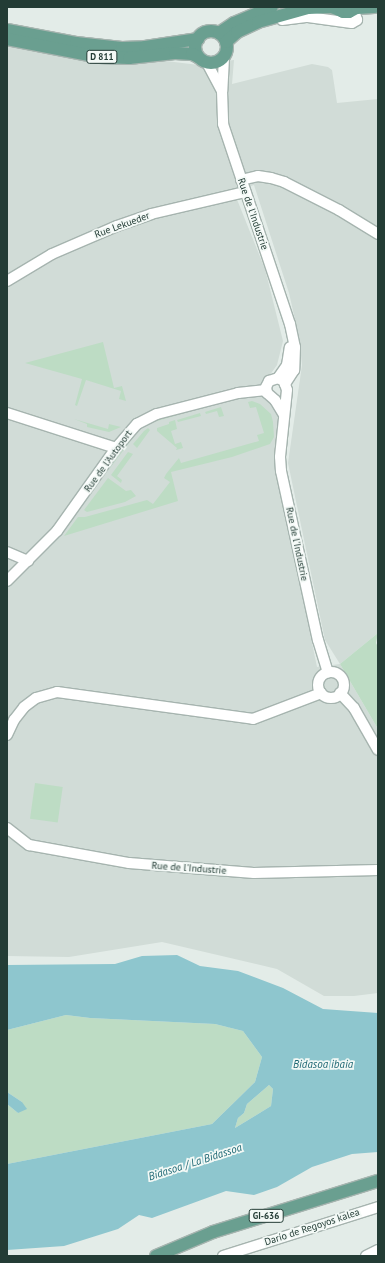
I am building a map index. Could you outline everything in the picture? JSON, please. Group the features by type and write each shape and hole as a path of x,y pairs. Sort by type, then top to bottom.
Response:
{"main road":[{"path":"223,37 234,23 272,7"},
{"path":"7,30 76,43 122,48 145,47 198,38 210,31 223,37 258,22 308,8 332,7 343,12 356,8 376,7"},
{"path":"198,38 195,48 202,60 214,63 224,58 227,49 223,37"},
{"name":"D 811","path":"7,39 99,57 129,58 175,53 192,54 202,60"},
{"name":"GI-636","path":"156,1256 213,1232 378,1181"}],"street":[{"path":"246,28 286,19 308,17 352,23 357,20 356,8"},
{"name":"Rue de l'Industrie","path":"224,58 222,91 223,124 276,281 292,335 283,385 284,414 280,457 281,471 318,640 328,672"},
{"name":"Rue de l'Industrie","path":"202,60 222,91"},
{"path":"241,180 258,176 284,182 339,210 378,234"},
{"name":"Rue Lekueder","path":"7,281 52,254 117,226 151,214 245,192"},
{"name":"Rue de l'Industrie","path":"266,390 269,381 283,385"},
{"path":"275,400 283,398 283,385"},
{"path":"266,390 271,399 275,400 284,414"},
{"name":"Rue de l'Autoport","path":"8,580 57,531 116,448 137,424 157,414 238,393 266,390"},
{"path":"7,413 116,448"},
{"path":"7,552 28,561"},
{"path":"7,568 8,580"},
{"path":"328,672 336,673 342,678 343,686 340,693 333,697 329,697 321,693 319,690 318,681 320,677 328,672"},
{"path":"7,735 14,720 24,707 36,698 57,692 253,719 321,693"},
{"path":"340,693 354,708 378,750"},
{"name":"Rue de l'Industrie","path":"7,828 29,845 129,863 254,873 378,870"},
{"name":"Darío de Regoyos kalea","path":"223,1256 378,1206"},
{"path":"366,1256 378,1250"}],"shaded area":[{"path":"7,36 116,55 199,65 234,60 232,84 312,64 328,67 332,70 337,103 378,99 378,633 340,664 378,729 378,993 354,996 324,996 277,969 162,942 69,957 7,956","holes":["254,185 289,293 299,337 302,365 288,463 325,640 340,664 317,667 276,467 280,402 271,392 267,379 277,365 283,341 265,269 234,192"]}],"green space":[{"path":"103,342 114,388 122,386 126,401 119,399 121,391 86,380 77,406 75,405 82,379 25,363"},
{"path":"252,401 260,404 271,414 274,437 270,444 232,457 171,472 178,501 64,536 78,517 85,517 147,500 153,504 170,482 164,478 179,458 181,463 259,441 257,435 264,433 256,407 250,408 248,402"},
{"path":"216,402 217,404 144,426 143,425 151,420"},
{"path":"221,407 224,416 219,417 217,411 206,414 205,412"},
{"path":"200,413 201,416 178,422 177,420"},
{"path":"74,419 108,429 109,424 121,427 109,432 87,427 87,424"},
{"path":"175,420 177,429 171,431 175,444 181,442 183,448 176,450 177,448 157,431 157,428 169,424 169,422"},
{"path":"148,428 150,430 137,448 133,444"},
{"path":"137,430 138,431 110,468 108,467"},
{"path":"128,452 133,454 117,476 122,480 121,483 111,475"},
{"path":"108,478 126,491 131,490 136,496 125,502 87,512 84,510"},
{"path":"378,633 376,643 378,647 378,729 340,664"},
{"path":"35,783 63,787 58,823 30,819"},
{"path":"66,1015 90,1018 215,1024 243,1031 262,1057 255,1082 212,1124 7,1164 7,1104 18,1113 22,1102 7,1092 7,1030"},
{"path":"269,1085 273,1089 271,1106 235,1128 238,1118 244,1113 247,1104"}],"water":[{"name":"Bidasoa ibaia","path":"177,955 200,966 238,971 283,988 323,1009 378,1013 378,1152 352,1154 312,1167 277,1187 254,1195 226,1191 152,1218 139,1215 118,1229 64,1246 7,1250 7,1164 212,1124 255,1082 262,1057 243,1031 215,1024 90,1018 66,1015 7,1030 7,965 115,964 142,956","holes":["269,1085 273,1089 271,1106 235,1128 238,1118 244,1113 247,1104"]},
{"path":"7,1092 22,1102 27,1109 18,1113 7,1104"}],"water label":[{"name":"Bidasoa / La Bidassoa","path":"195,1162"}]}
